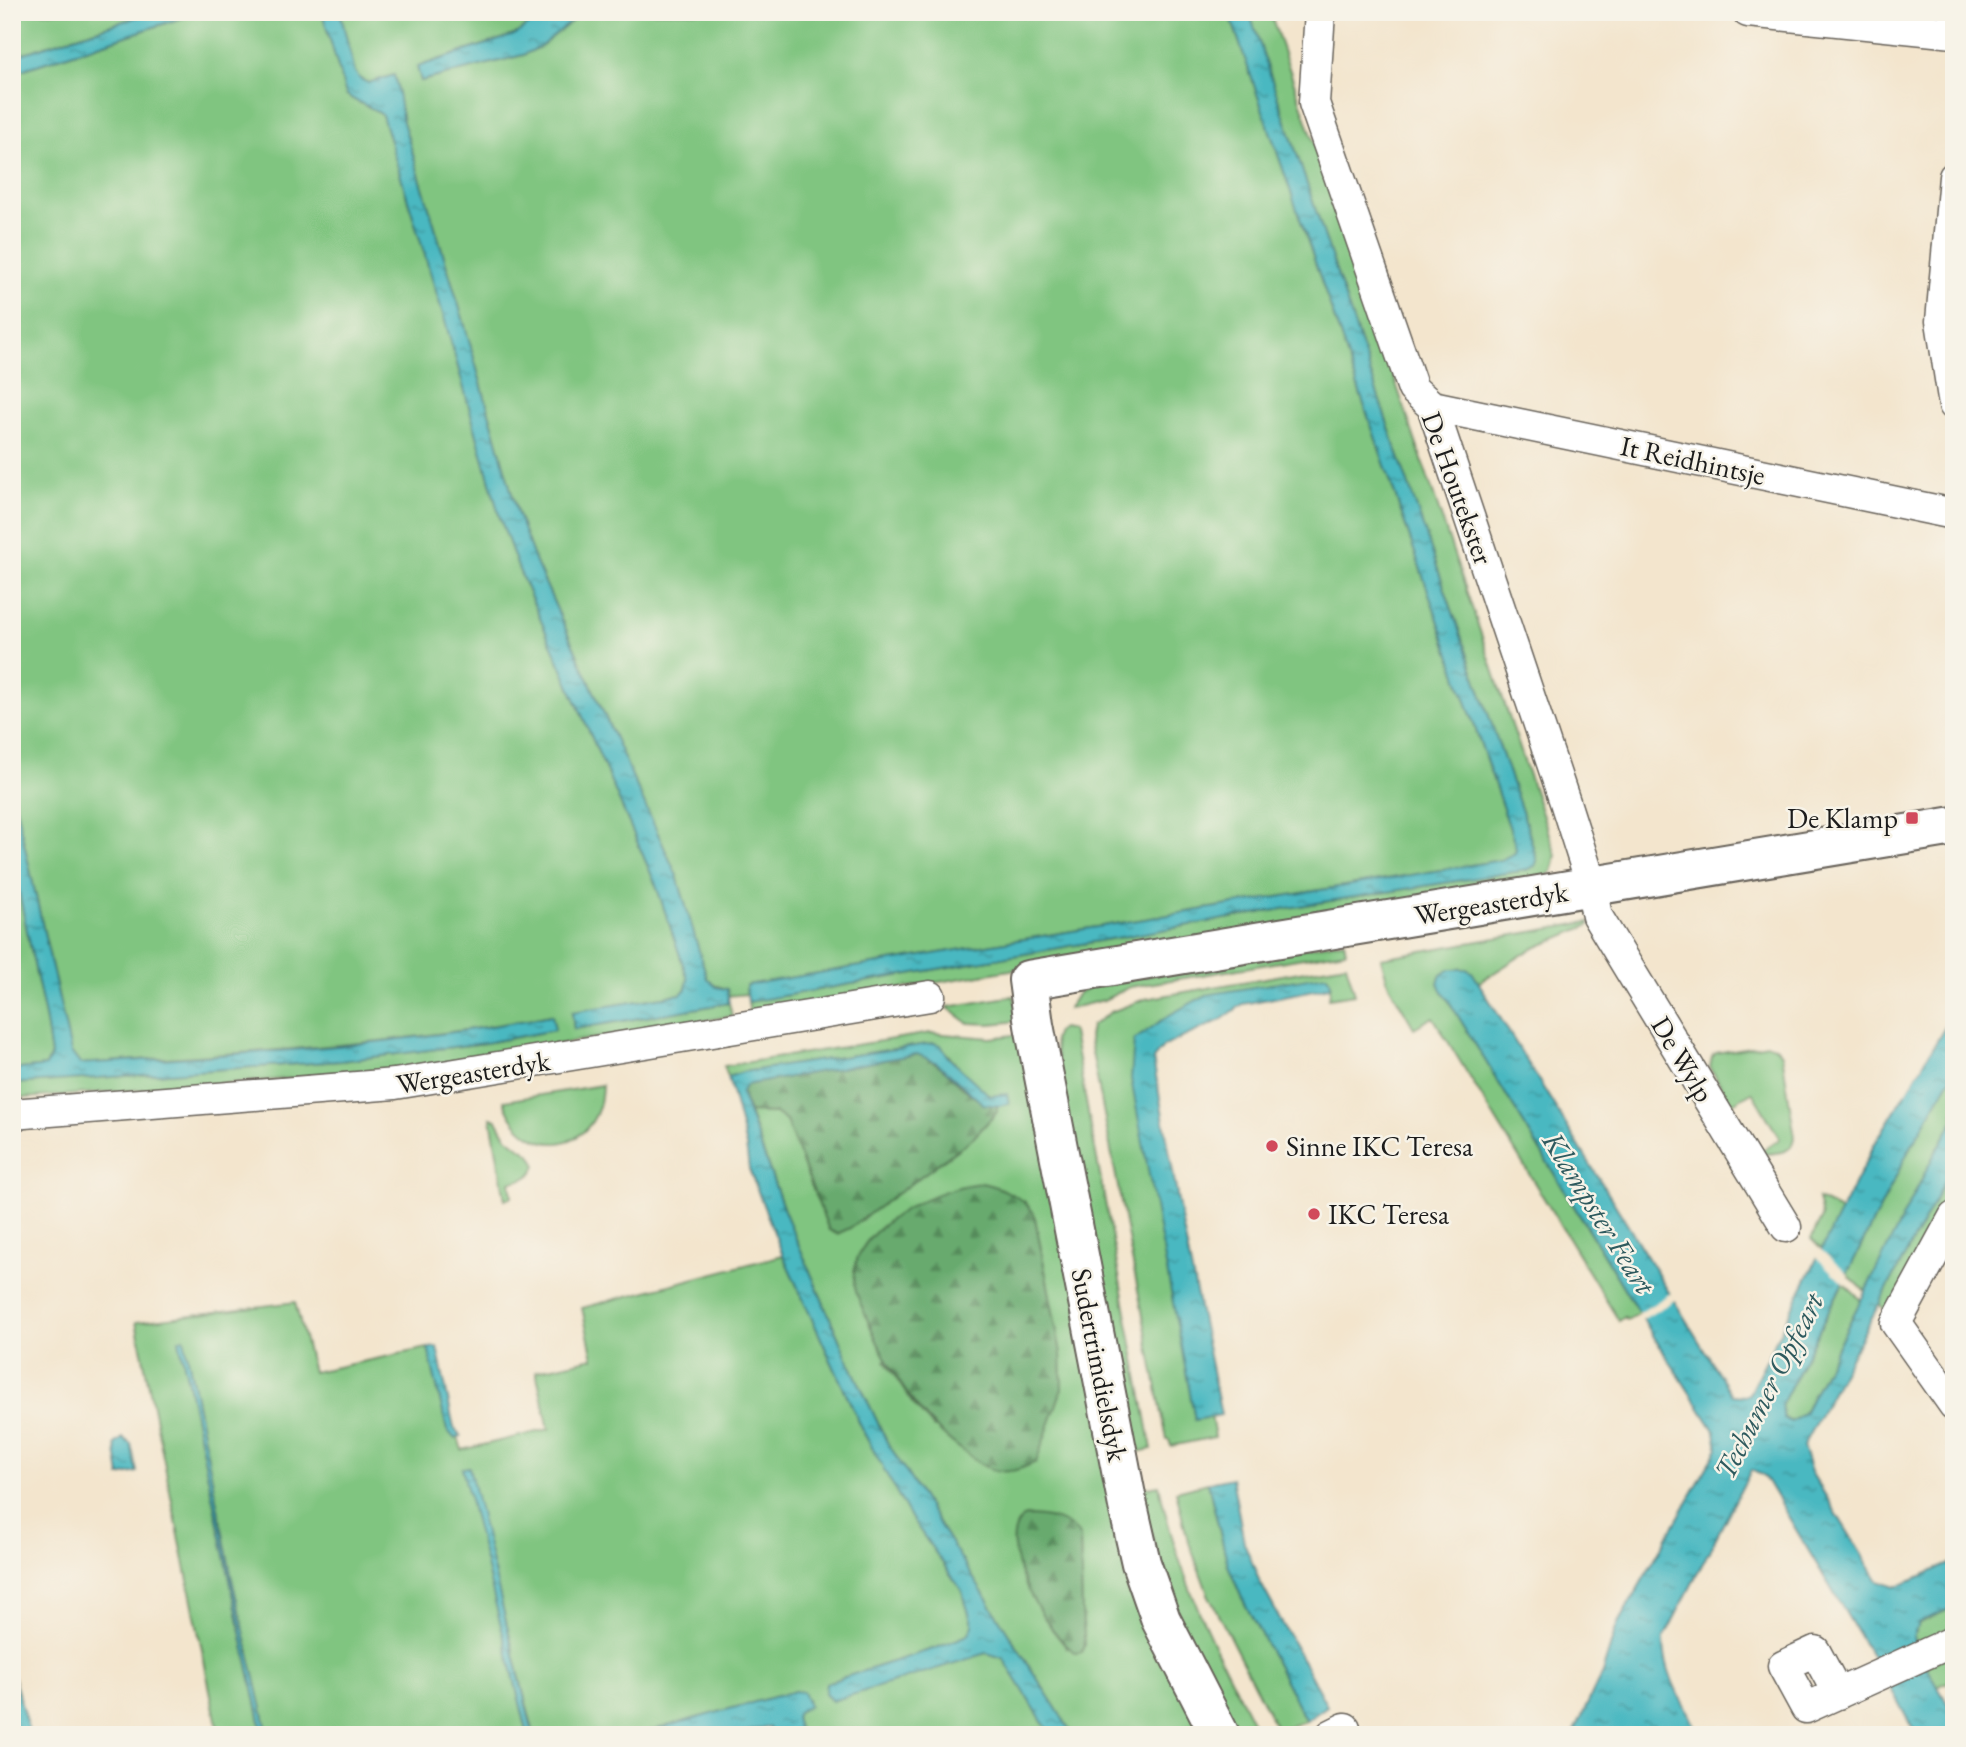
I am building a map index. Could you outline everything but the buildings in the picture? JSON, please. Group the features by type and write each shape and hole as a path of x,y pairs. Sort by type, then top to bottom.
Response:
{"street":[{"name":"De Houtekster","path":"1320,12 1314,103 1413,389 1432,406 1565,802 1590,887"},
{"path":"1748,12 1954,33"},
{"path":"1954,177 1941,321 1954,405"},
{"name":"It Reidhintsje","path":"1432,406 1954,514"},
{"name":"Wergeasterdyk","path":"1028,980 1954,825"},
{"name":"De Wylp","path":"1590,887 1597,916 1610,940 1786,1227"},
{"name":"Sudertrimdielsdyk","path":"1028,980 1141,1563 1161,1620 1220,1735"},
{"name":"Wergeasterdyk","path":"12,1114 395,1084 930,996"},
{"path":"1954,1217 1896,1323 1954,1405"},
{"path":"1838,1694 1944,1646"}],"green space":[{"path":"12,12 152,12 12,57"},
{"path":"200,12 322,12 346,94 382,115 446,324 500,518 519,570 656,885 688,979 686,989 681,994 572,1012 574,1029 729,1003 732,1016 394,1071 12,1099 12,1084 341,1061 485,1043 555,1030 551,1015 434,1034 257,1052 80,1064 71,1052 12,790 12,73"},
{"path":"340,12 548,12 514,35 417,67 421,81 523,55 540,47 583,12 1229,12 1509,826 1516,848 1515,854 1501,860 746,985 747,994 728,996 727,989 711,984 677,876 536,563 517,512 463,319 403,122 394,75 368,83 360,79 355,72"},
{"path":"1249,12 1270,12 1556,855 1552,872 1537,881 750,1014 748,1002 1317,903 1526,870 1537,861"},
{"path":"12,859 51,1055 46,1066 12,1070"},
{"path":"1589,922 1590,925 1530,950 1478,983 1466,970 1458,968 1441,975 1438,983 1639,1313 1619,1321 1433,1017 1414,1028 1388,983 1381,958"},
{"path":"1344,941 1346,951 1130,987 1104,1000 1068,1009 1078,993 1093,986"},
{"path":"1346,964 1355,994 1329,998 1331,982 1326,975 1134,1040 1170,1277 1195,1419 1211,1416 1215,1437 1171,1446 1167,1440 1089,1037 1091,1026 1111,1012 1145,999"},
{"path":"1014,996 1019,1021 968,1023 947,1007"},
{"path":"1062,1028 1073,1033 1152,1449 1132,1453 1054,1040"},
{"path":"931,1033 991,1038 1021,1034 1202,1735 1073,1735 887,1442 847,1358 785,1213 749,1112 775,1113 786,1121 829,1230 837,1234 850,1228 973,1138 997,1112 997,1106 1000,1106 996,1097 979,1088 934,1043 743,1072 728,1077 724,1066","holes":["1024,1201 1034,1213 1061,1353 1062,1389 934,1428 912,1403 885,1361","1080,1537 1085,1646 1067,1648 1051,1628"]},
{"path":"1768,1044 1775,1046 1782,1054 1795,1138 1787,1150 1762,1154 1760,1152 1780,1139 1752,1092 1731,1104 1710,1067 1712,1057 1716,1053"},
{"path":"917,1054 939,1065 975,1097 997,1106 997,1112 973,1138 850,1228 837,1234 829,1230 786,1121 775,1113 749,1112 741,1093 745,1085"},
{"path":"1954,1072 1954,1121 1934,1155 1866,1292 1847,1274 1907,1154"},
{"path":"602,1085 598,1108 590,1125 577,1137 561,1142 545,1142 529,1135 515,1121 504,1101"},
{"path":"491,1118 497,1120 509,1139 530,1154 536,1164 527,1178 510,1182 512,1197 505,1200"},
{"path":"1954,1164 1954,1197 1892,1311 1887,1312 1879,1304"},
{"path":"982,1183 1011,1194 1034,1213 1061,1353 1062,1389 1036,1462 1009,1471 997,1471 979,1463 936,1428 922,1412 897,1378 877,1341 859,1301 854,1281 855,1266 862,1250 873,1234 889,1221 926,1199 946,1191"},
{"path":"1818,1199 1842,1211 1822,1250 1811,1239 1822,1217"},
{"path":"783,1255 864,1433 908,1513 962,1591 973,1626 968,1635 936,1648 826,1683 987,1653 1003,1658 1051,1735 800,1735 795,1718 798,1712 808,1706 807,1699 795,1691 635,1735 534,1735 468,1467 463,1469 528,1735 268,1735 232,1579 184,1338 179,1340 263,1735 219,1735 136,1322 295,1302 313,1372 428,1348 447,1430 458,1437 462,1450 549,1429 536,1371 593,1358 582,1308"},
{"path":"1843,1283 1861,1300 1805,1411 1792,1422 1784,1418 1781,1406"},
{"path":"1208,1483 1228,1565 1241,1596 1306,1721 1277,1730 1208,1594 1187,1537 1176,1491"},
{"path":"1159,1485 1187,1582 1259,1735 1237,1735 1174,1608 1138,1489"},
{"path":"1026,1516 1049,1518 1064,1523 1080,1537 1085,1646 1082,1652 1076,1653 1052,1628 1027,1587 1014,1545 1016,1528"},
{"path":"1954,1607 1954,1631 1916,1647 1913,1637 1919,1623"},
{"path":"1954,1651 1954,1679 1938,1687 1926,1666"}],"water":[{"path":"152,12 200,12 12,73 12,57"},
{"path":"322,12 340,12 355,72 360,79 368,83 394,75 403,122 463,319 517,512 536,563 677,876 707,978 716,987 727,989 729,1003 574,1029 572,1012 681,994 686,989 688,979 656,885 519,570 500,518 446,324 382,115 346,94"},
{"path":"548,12 583,12 540,47 523,55 421,81 417,67 514,35"},
{"path":"1229,12 1249,12 1526,823 1537,861 1535,866 1526,870 1317,903 748,1002 746,985 1501,860 1515,853 1509,826"},
{"path":"12,790 71,1052 80,1064 258,1053 376,1042 552,1015 555,1030 485,1043 341,1061 12,1084 12,1070 46,1066 51,1055 12,859"},
{"path":"1451,969 1466,969 1472,972 1732,1395 1749,1394 1874,1145 1954,1012 1954,1072 1907,1154 1781,1406 1784,1418 1791,1422 1805,1411 1934,1155 1954,1121 1954,1164 1803,1446 1811,1472 1878,1581 1895,1587 1954,1562 1954,1607 1919,1622 1913,1637 1917,1650 1954,1715 1954,1735 1916,1735 1764,1476 1751,1470 1664,1638 1671,1676 1700,1735 1573,1735 1602,1673 1617,1625 1718,1448 1715,1432 1438,983 1441,975"},
{"path":"1326,975 1331,982 1329,987 1243,1004 1221,1020 1164,1046 1153,1059 1181,1218 1221,1415 1195,1420 1131,1079 1134,1040 1171,1014 1206,995"},
{"path":"934,1043 941,1045 948,1057 990,1096 1007,1094 1009,1103 1000,1106 983,1104 936,1062 917,1054 746,1085 741,1093 785,1213 847,1358 887,1442 1073,1735 1051,1735 1003,1658 987,1653 832,1701 825,1694 826,1683 936,1648 968,1635 973,1626 962,1591 908,1513 864,1433 783,1255 749,1169 746,1146 728,1077 743,1072"},
{"path":"184,1338 232,1579 268,1735 263,1735 179,1340"},
{"path":"437,1347 454,1428 461,1436 455,1439 447,1430 428,1348"},
{"path":"123,1438 131,1444 137,1472 120,1476 115,1444"},
{"path":"469,1467 534,1735 528,1735 462,1468"},
{"path":"1232,1478 1244,1542 1259,1580 1327,1706 1306,1721 1241,1596 1228,1565 1208,1483"},
{"path":"12,1672 30,1735 13,1735"},
{"path":"795,1691 803,1692 809,1706 798,1712 795,1718 800,1735 772,1735 769,1727 765,1727 735,1735 635,1735"}],"pier":[{"path":"1954,1008 1906,1093 1901,1091 1904,1089"},
{"path":"1819,1248 1850,1276 1845,1285 1815,1256"},
{"path":"1671,1293 1675,1300 1640,1321 1636,1315"}],"place":[{"name":"De Klamp","path":"1912,818"},
{"name":"Sinne IKC Teresa","path":"1272,1146"},
{"name":"IKC Teresa","path":"1314,1214"}],"water label":[{"name":"Klampster Feart","path":"1599,1213"},
{"name":"Techumer Opfeart","path":"1769,1386"}]}
